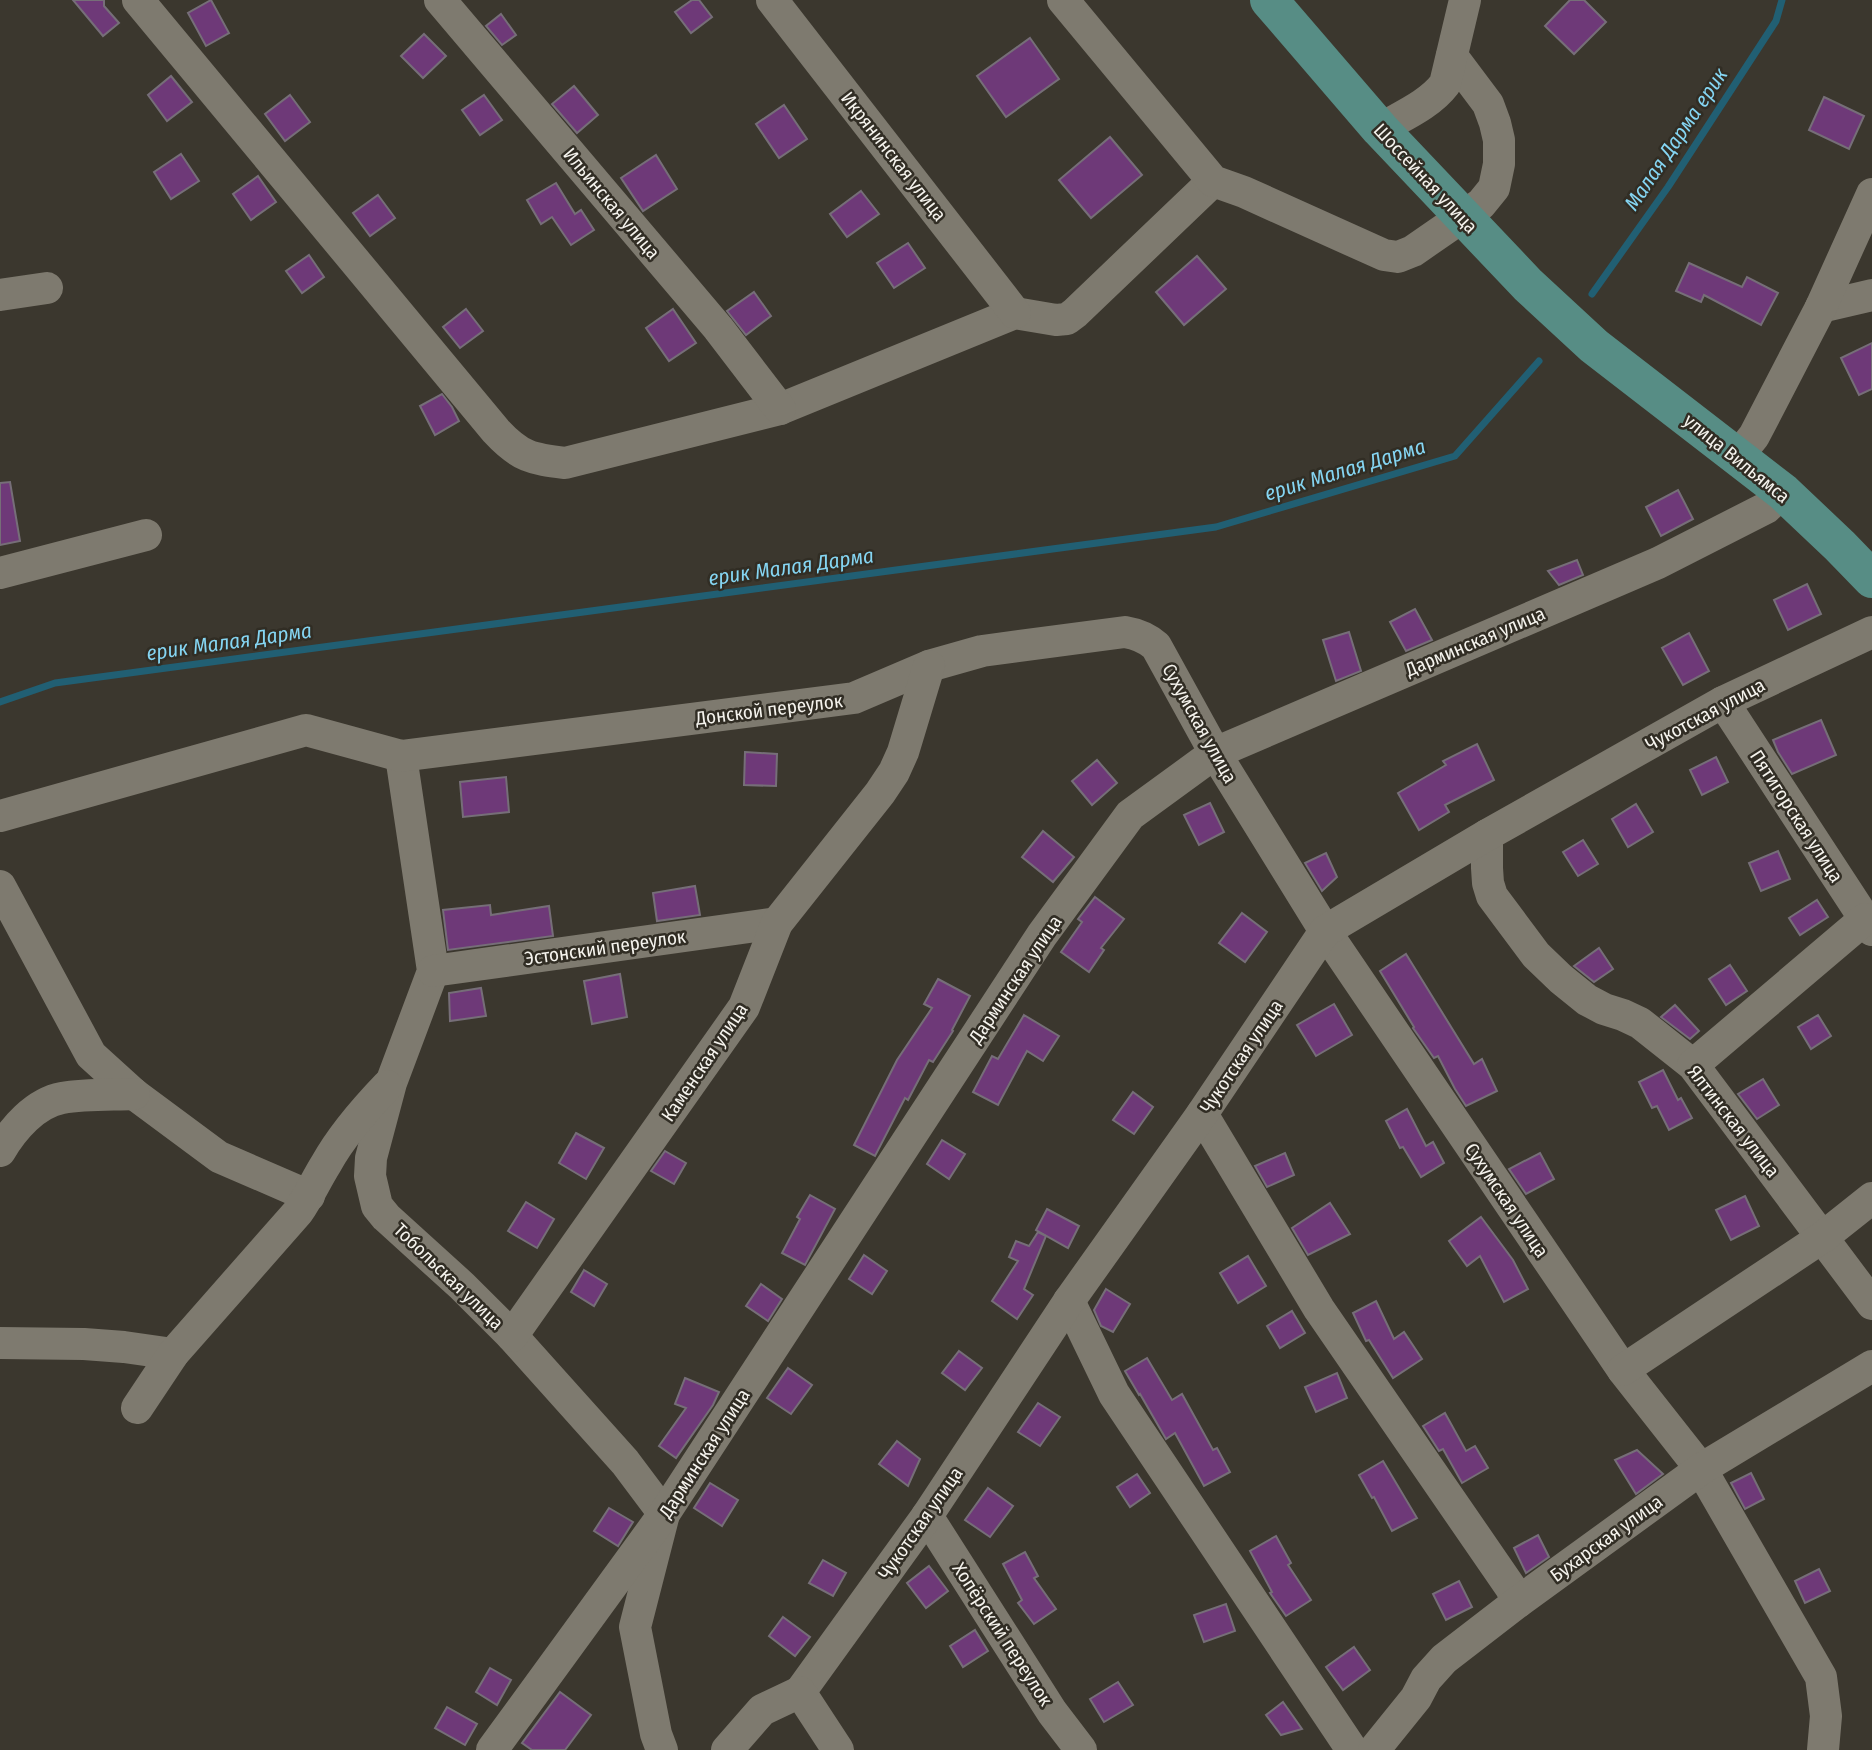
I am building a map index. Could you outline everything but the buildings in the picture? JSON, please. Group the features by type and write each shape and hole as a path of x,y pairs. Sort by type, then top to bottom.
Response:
{"main road":[{"name":"Шоссейная улица","path":"1269,0 1380,128 1464,218 1528,285 1594,346"},
{"name":"улица Вильямса","path":"1594,346 1783,492 1872,579"}],"street":[{"path":"138,0 496,431 520,454 539,460 565,463 779,409 1015,313 1056,320 1067,318 1213,181"},
{"name":"Икрянинская улица","path":"772,0 1015,313"},
{"path":"1063,0 1213,181 1244,192 1384,256 1398,257 1413,251 1464,218 1481,204 1494,188 1499,164 1499,140 1488,104 1452,56"},
{"path":"1380,128 1438,93 1445,84 1465,0"},
{"name":"Ильинская улица","path":"448,3 718,328 779,409"},
{"path":"1738,456 1754,436 1821,307 1872,194"},
{"path":"0,295 47,288"},
{"path":"1821,307 1872,295"},
{"name":"Дарминская улица","path":"492,1750 664,1514 1042,935 1130,815 1215,753 1658,562 1766,508 1783,492"},
{"path":"0,573 146,535"},
{"name":"Донской переулок","path":"401,756 855,698 929,666 982,651 1125,632 1149,640 1161,655"},
{"name":"Чукотская улица","path":"800,1692 928,1516 1069,1301 1202,1114 1325,932 1488,835 1723,702 1872,632"},
{"name":"Сухумская улица","path":"1161,655 1215,753 1325,932 1623,1370 1702,1469 1821,1677 1826,1716 1823,1750"},
{"name":"Каменская улица","path":"512,1336 744,1007 777,923 894,772 903,752 929,666"},
{"name":"Пятигорская улица","path":"1723,702 1869,924"},
{"path":"0,816 306,730 401,756"},
{"name":"Тобольская улица","path":"401,756 433,971 391,1083 371,1158 370,1176 377,1206 512,1336 625,1462 664,1514"},
{"name":"Ялтинская улица","path":"1488,835 1487,868 1492,896 1536,955 1587,1000 1640,1023 1693,1065 1872,1304"},
{"path":"0,886 91,1055 134,1094 219,1157 309,1196"},
{"name":"Эстонский переулок","path":"433,971 777,923"},
{"path":"1693,1065 1869,924"},
{"path":"137,1408 173,1354 298,1212 326,1162 363,1111 391,1083"},
{"path":"0,1151 20,1124 40,1107 60,1098 134,1094"},
{"path":"1202,1114 1319,1309 1518,1602"},
{"path":"1623,1370 1823,1237 1872,1198"},
{"path":"1069,1301 1114,1394 1352,1750"},
{"path":"0,1343 84,1344 173,1354"},
{"name":"Бухарская улица","path":"1374,1750 1444,1659 1702,1469 1872,1366"},
{"path":"662,1750 656,1734 635,1627 664,1514"},
{"name":"Хопёрский переулок","path":"928,1516 1052,1712 1081,1750"},
{"path":"727,1750 762,1710 800,1692 838,1750"}],"waterway":[{"name":"Малая Дарма ерик","path":"1592,294 1668,187 1776,21 1782,0"},
{"name":"ерик Малая Дарма","path":"0,702 55,683 1216,527 1455,456 1539,361"}]}
